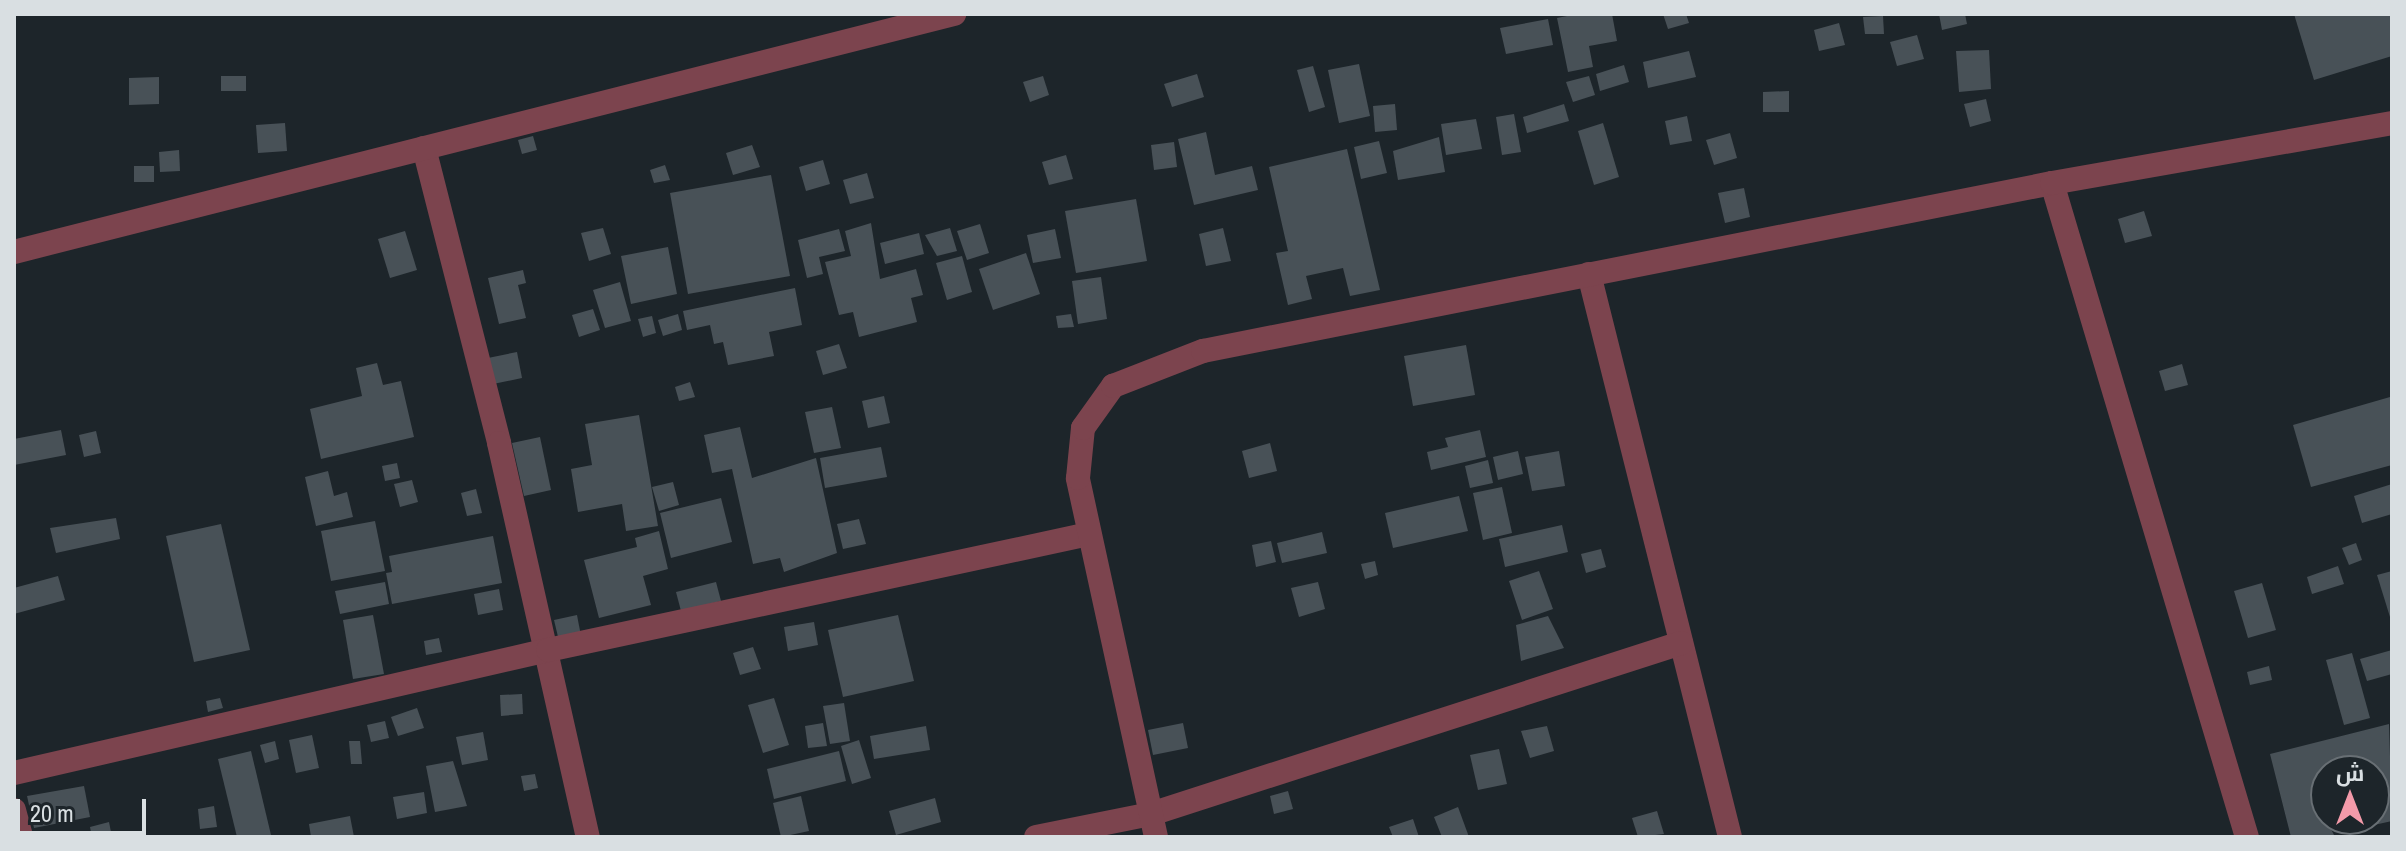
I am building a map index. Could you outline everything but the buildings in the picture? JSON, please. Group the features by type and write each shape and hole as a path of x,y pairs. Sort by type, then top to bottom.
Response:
{"street":[{"path":"14,252 954,14"},
{"path":"1154,825 1078,478 1083,428 1113,386 1203,351 2052,183 2392,123"},
{"path":"424,148 548,650 588,837"},
{"path":"2052,183 2247,837"},
{"path":"1589,274 1730,837"},
{"path":"14,773 548,650 1089,534"},
{"path":"1036,837 1154,825 1681,643"},
{"path":"14,810 21,837"}]}
